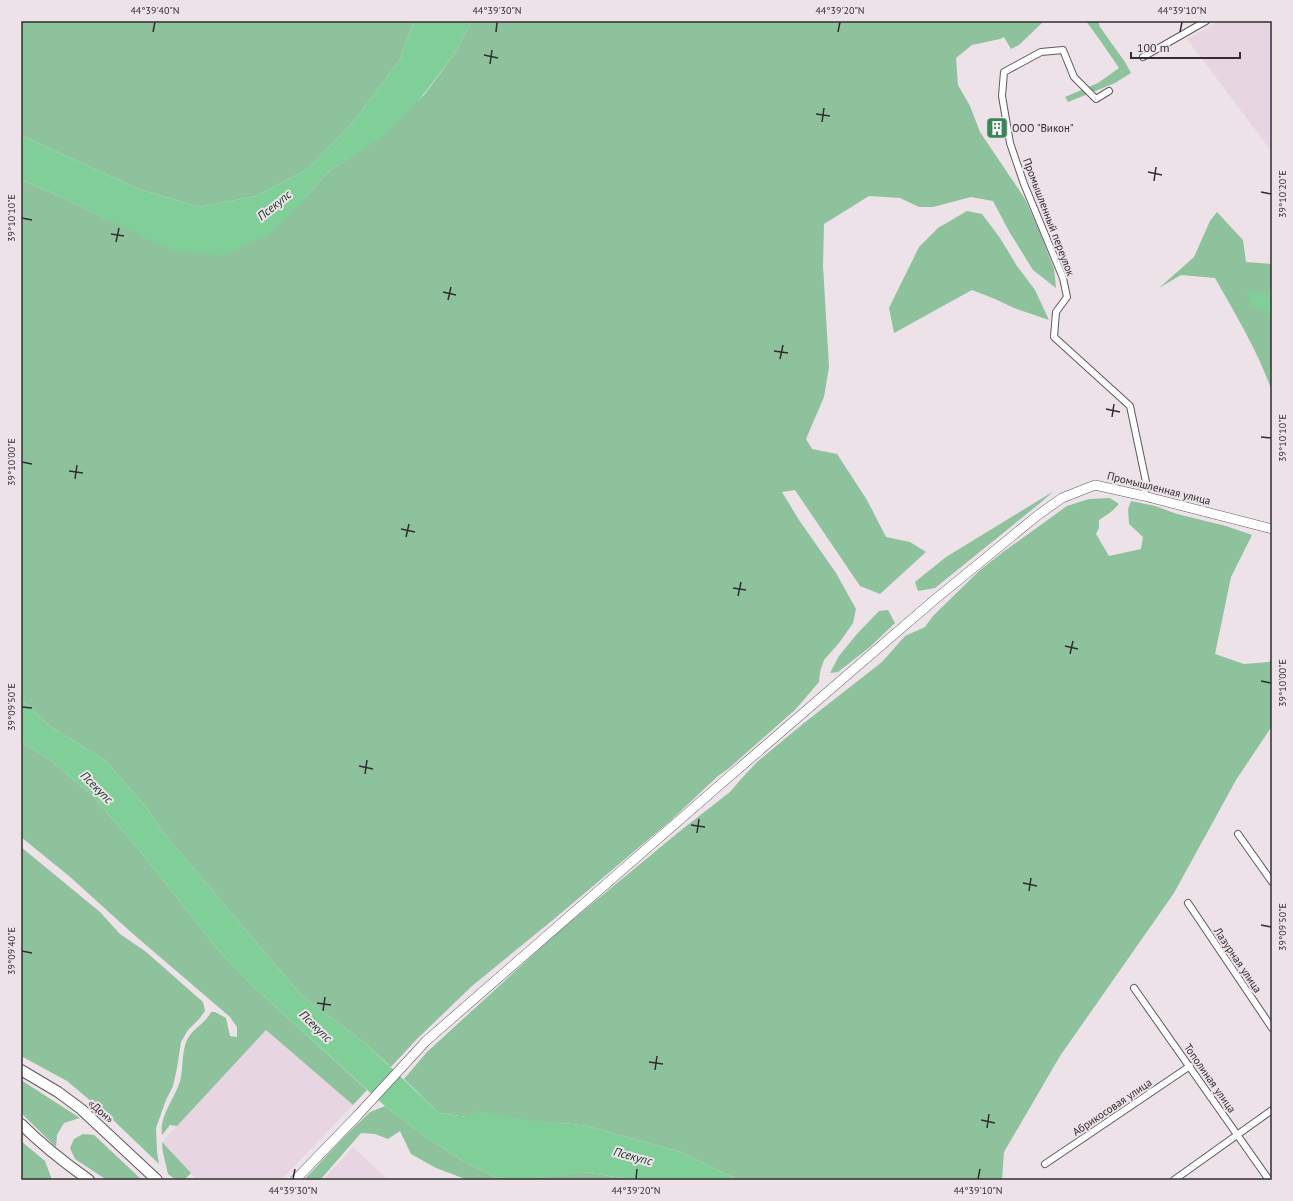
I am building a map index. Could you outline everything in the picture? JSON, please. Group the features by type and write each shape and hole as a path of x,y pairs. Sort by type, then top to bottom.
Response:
{"highway":[{"name":"«Дон»","path":"21,1070 58,1092 81,1109 157,1180"},
{"path":"21,1124 71,1168 89,1180"}],"main road":[{"name":"Промышленная улица","path":"295,1180 357,1116 426,1041 933,601 1038,515 1062,498 1095,485 1272,529"}],"street":[{"path":"1143,57 1206,21"},
{"name":"Промышленный переулок","path":"1109,91 1096,99 1074,77 1063,50 1041,52 1004,72 1002,96 1010,143 1024,184 1064,278 1067,297 1056,312 1054,338 1130,406 1146,482 1144,496"},
{"path":"1238,834 1272,882"},
{"name":"Лазурная улица","path":"1188,903 1272,1028"},
{"name":"Тополиная улица","path":"1134,988 1270,1180"},
{"name":"Абрикосовая улица","path":"1045,1164 1190,1066"},
{"path":"1174,1180 1272,1110"}],"shaded area":[{"path":"21,21 414,21 399,61 354,121 308,169 256,196 199,207 136,188 21,135"},
{"path":"472,21 1044,21 1019,45 1011,49 1004,37 972,45 956,58 958,85 970,106 980,132 1025,199 1054,269 1056,288 1033,270 1010,233 993,201 971,197 933,207 919,207 900,198 869,196 824,224 823,266 829,367 824,397 806,439 812,449 837,454 867,500 886,537 910,542 926,552 880,594 860,586 795,490 782,492 799,520 836,573 856,609 853,623 839,643 824,660 820,672 819,682 795,710 718,776 669,822 472,986 416,1040 391,1067 365,1043 302,996 166,836 146,807 105,760 48,725 21,699 21,180 57,195 109,220 305,198 328,172 349,158 424,95 453,56"},
{"path":"1086,21 1098,21 1100,27 1131,73 1115,83 1068,102 1065,97 1098,83 1119,68"},
{"path":"1219,21 1272,21 1272,152 1187,39"},
{"path":"967,211 982,214 1035,290 1049,320 1014,308 972,290 894,333 889,308 919,247 938,228"},
{"path":"1217,212 1243,240 1246,262 1272,264 1272,391 1239,320 1215,278 1181,275 1159,288 1194,257 1210,221"},
{"path":"1054,491 935,588 918,591 915,582 946,557"},
{"path":"1110,498 1119,504 1111,512 1099,520 1099,528 1096,534 1109,556 1141,549 1143,537 1129,524 1128,509 1131,501 1155,506 1177,514 1226,526 1252,535 1231,577 1215,654 1244,664 1269,662 1272,657 1272,726 1236,780 1174,893 1060,1056 1004,1152 1002,1180 738,1180 681,1152 587,1126 467,1117 439,1113 404,1079 427,1052 559,931 680,831 730,792 758,761 882,662 905,636 925,627 933,616 979,571 1067,506 1089,499"},
{"path":"888,610 895,623 870,647 838,672 830,673 839,656 856,635 879,611"},
{"path":"21,742 49,759 92,795 140,851 220,952 253,986 367,1090 353,1105 266,1030 177,1126 170,1125 162,1135 163,1120 181,1077 184,1049 189,1036 211,1012 215,1012 226,1018 230,1036 237,1037 237,1027 230,1017 132,933 69,876 21,837"},
{"path":"21,847 100,912 120,934 145,951 203,1002 205,1011 188,1030 181,1042 173,1086 166,1100 156,1128 159,1164 111,1118 67,1081 21,1056"},
{"path":"266,1030 353,1105 281,1180 197,1180 162,1142"},
{"path":"21,1080 80,1118 64,1123 57,1135 56,1147 21,1113"},
{"path":"385,1106 423,1135 466,1163 502,1180 468,1180 436,1168 411,1154 400,1131 388,1139 375,1134 361,1133 320,1180 304,1180 345,1136 370,1112"},
{"path":"83,1134 94,1135 142,1180 107,1180 75,1159 70,1148 74,1139"},
{"path":"21,1141 45,1161 52,1180 21,1180"},
{"path":"162,1142 191,1173 184,1180 176,1180 168,1174 163,1154"},
{"path":"353,1147 388,1180 323,1180"},
{"path":"583,1172 635,1180 521,1180"}],"water":[{"name":"Псекупс","path":"414,21 472,21 453,56 423,95 386,134 328,172 270,234 221,256 168,249 57,195 21,180 21,135 136,188 199,207 256,196 308,169 354,121 399,61"},
{"path":"1247,292 1272,294 1272,314 1251,305"},
{"name":"Псекупс","path":"21,699 48,725 105,760 146,807 166,836 302,996 365,1043 439,1113 467,1117 477,1111 534,1121 587,1126 681,1152 738,1180 635,1180 583,1172 535,1179 502,1180 466,1163 423,1135 385,1106 253,986 220,952 140,851 92,795 49,759 21,742"}],"place":[{"name":"ООО \"Викон\"","path":"997,128"}]}
